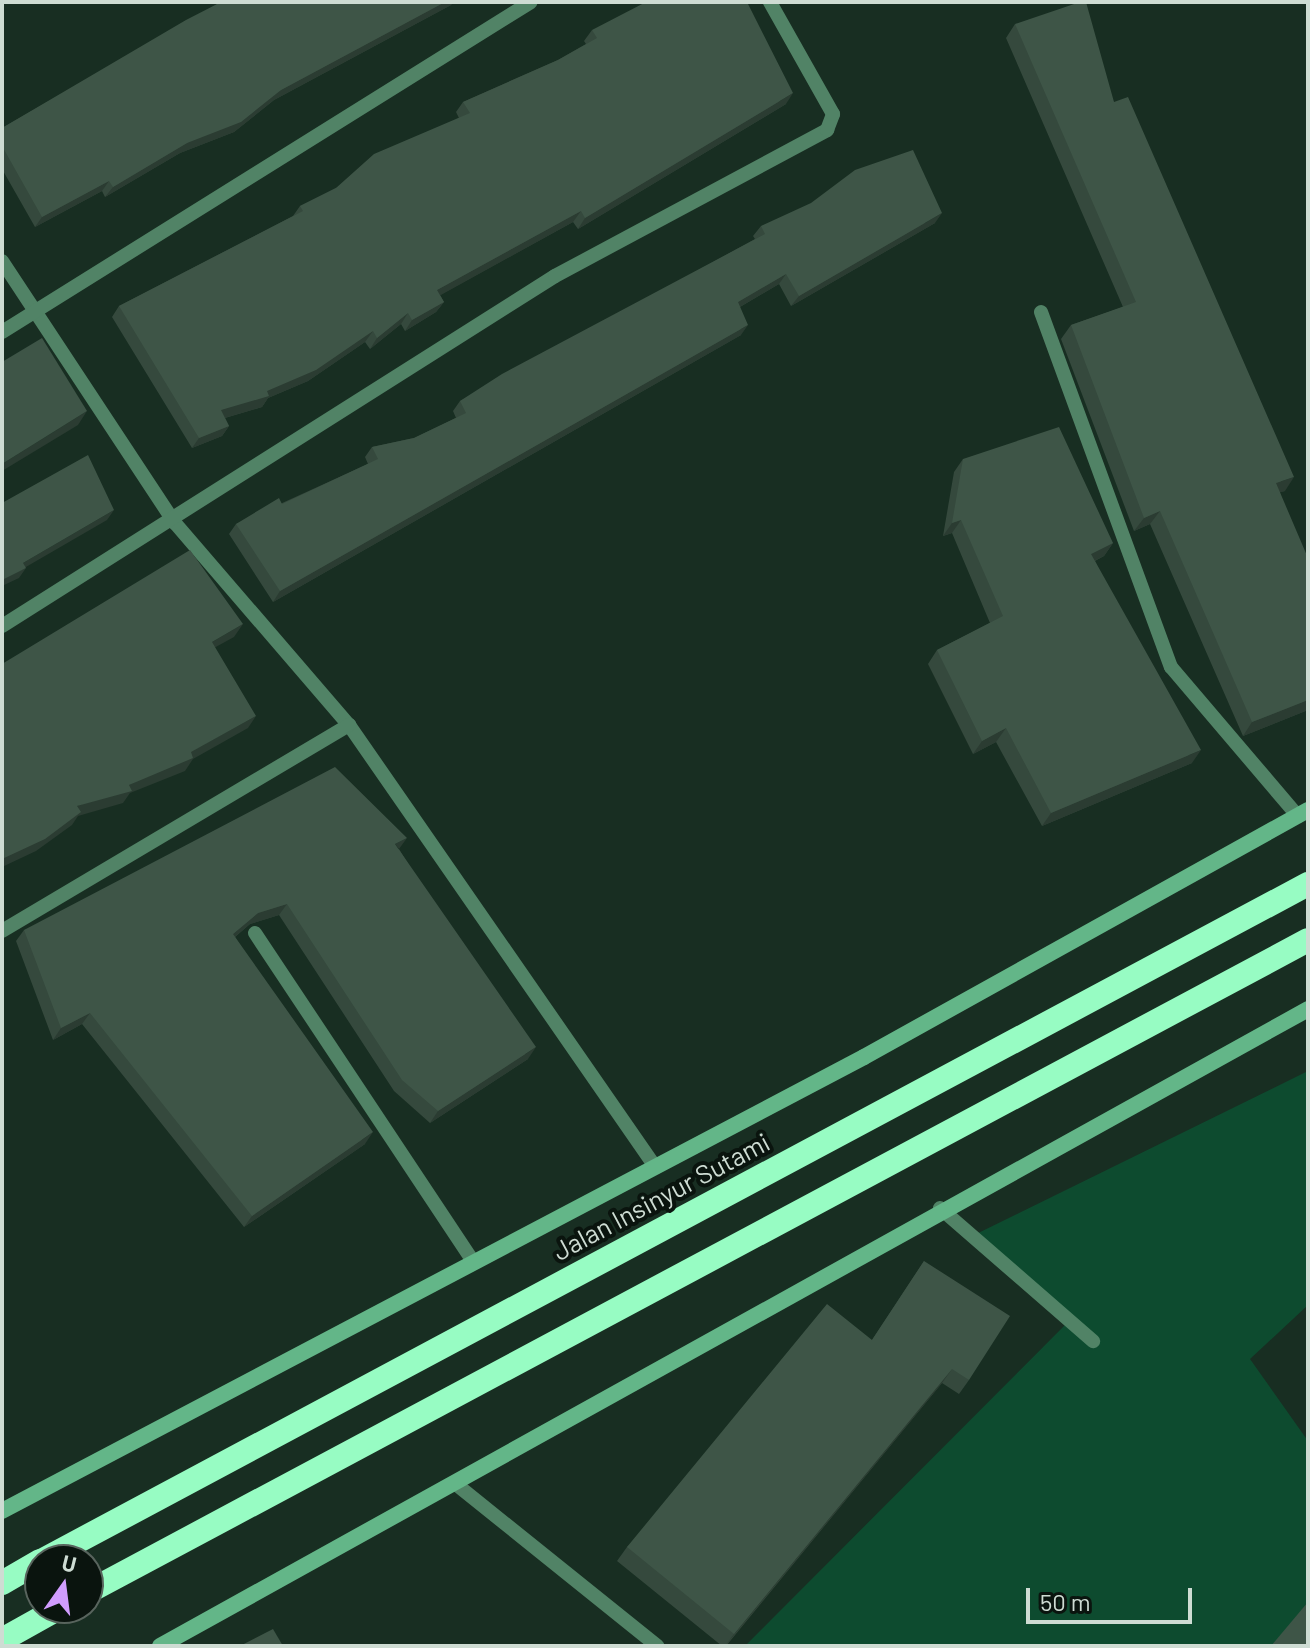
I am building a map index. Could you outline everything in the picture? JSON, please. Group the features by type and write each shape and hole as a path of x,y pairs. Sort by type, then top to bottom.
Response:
{"highway":[{"name":"Jalan Insinyur Sutami","path":"73,1544 1308,884"},
{"path":"104,1583 1308,940"},
{"name":"Jalan Insinyur Sutami","path":"2,1583 24,1571"},
{"path":"2,1640 30,1624"}],"street":[{"path":"2,1511 654,1165 1303,813"},
{"path":"160,1646 457,1485 940,1208 1308,1009"}],"lane":[{"path":"2,332 531,2"},
{"path":"2,626 175,523 555,276 827,130 833,114 770,2"},
{"path":"2,261 175,523 349,725 654,1165"},
{"path":"1041,312 1171,667 1303,813"},
{"path":"2,931 349,725"},
{"path":"255,933 472,1259"},
{"path":"940,1208 1093,1341"},
{"path":"457,1485 657,1646"}],"green space":[{"path":"1308,1071 1308,1305 1250,1359 1308,1441 1308,1609 1277,1646 745,1646 1069,1321 968,1238"}],"building":[{"path":"221,2 445,2 281,90 241,122 187,143 113,187 109,181 42,217 2,146 2,128"},
{"path":"646,2 747,2 793,93 585,218 581,211 437,290 444,302 412,320 408,313 377,338 373,331 316,370 267,391 269,396 221,410 229,426 199,438 119,306 303,211 300,206 336,188 374,154 470,113 463,102 558,60 597,38 592,30"},
{"path":"1086,2 1114,102 1128,97 1294,477 1276,483 1308,558 1308,700 1252,722 1160,511 1144,518 1071,325 1136,302 1015,24"},
{"path":"913,150 942,213 799,296 786,274 738,302 748,325 280,591 236,524 279,498 282,504 378,459 372,447 414,438 466,413 460,401 502,374 765,234 761,226 811,203 855,170"},
{"path":"42,338 87,411 2,464 2,362"},
{"path":"1059,427 1113,543 1091,554 1201,750 1051,813 1006,728 982,741 937,650 1003,616 961,520 952,523 963,459"},
{"path":"88,455 114,510 23,563 26,568 2,580 2,503"},
{"path":"190,550 243,624 212,642 256,716 191,752 193,758 129,785 132,791 77,806 81,812 45,839 2,859 2,664"},
{"path":"335,767 407,838 395,844 536,1047 438,1111 402,1080 287,904 258,913 233,934 373,1132 252,1216 90,1013 61,1028 24,930"},
{"path":"924,1261 1010,1316 969,1380 952,1369 734,1634 627,1547 827,1304 872,1340"},
{"path":"1308,1602 1308,1646 1271,1646"},
{"path":"273,1629 283,1646 240,1646"}]}
